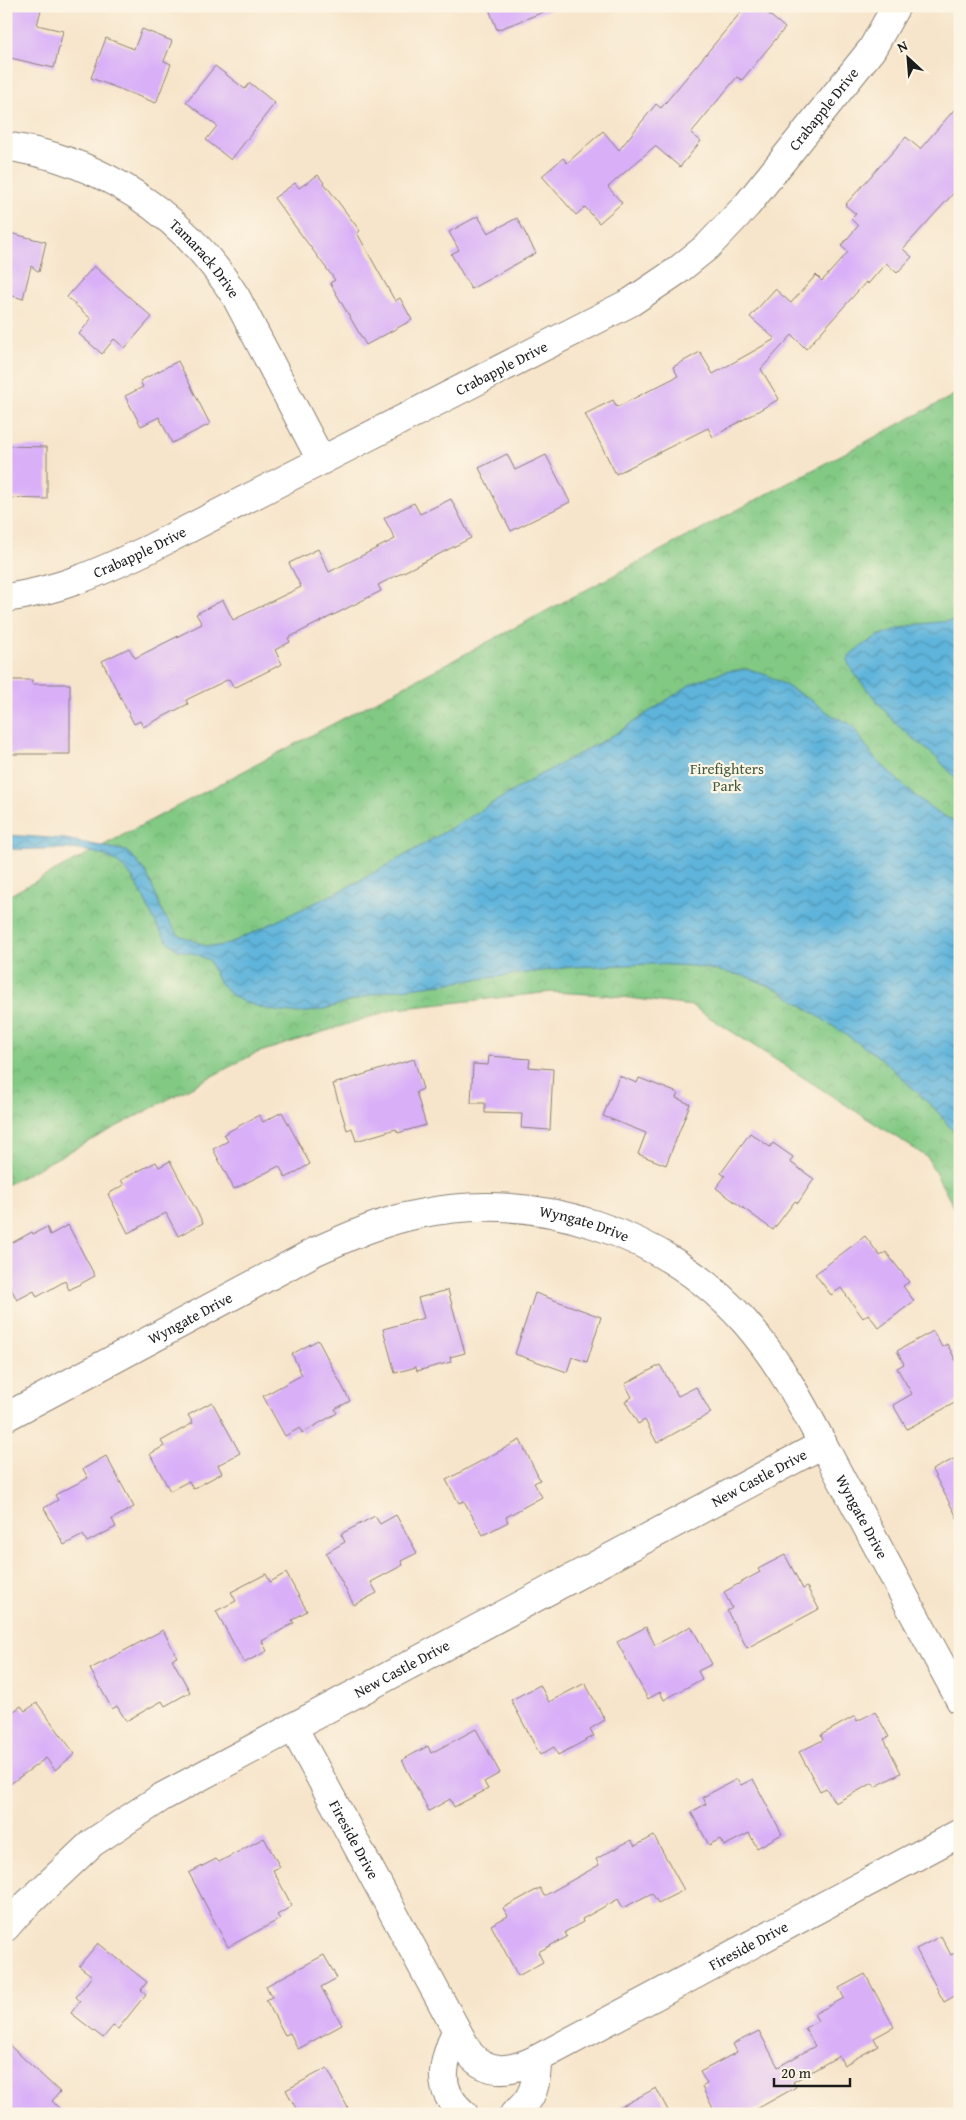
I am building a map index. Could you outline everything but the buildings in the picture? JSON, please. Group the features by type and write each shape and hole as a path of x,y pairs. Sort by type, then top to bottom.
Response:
{"street":[{"name":"Crabapple Drive","path":"6,598 58,588 103,571 631,302 677,271 708,246 766,184 872,49 896,6"},
{"name":"Tamarack Drive","path":"6,146 54,156 102,175 159,210 182,229 221,274 236,297 320,460"},
{"name":"Wyngate Drive","path":"6,1416 316,1251 355,1233 420,1213 492,1207 560,1215 607,1228 669,1257 703,1282 744,1321 773,1357 823,1444 960,1700"},
{"name":"New Castle Drive","path":"6,1928 19,1912 92,1843 162,1797 823,1444"},
{"name":"Fireside Drive","path":"293,1727 469,2053 486,2066 505,2070 513,2069 537,2059 960,1833"},
{"path":"456,2030 445,2061 444,2085 455,2106 464,2114"},
{"path":"514,2114 521,2109 535,2088 537,2059"}],"green space":[{"name":"Firefighters Park","path":"960,392 960,1219 927,1157 692,1006 606,995 552,992 395,1009 254,1054 6,1185 6,897"}],"water":[{"path":"960,620 960,783 937,758 896,724 856,676 849,665 848,659 854,651 885,633 909,626"},
{"path":"749,669 769,676 811,700 833,716 849,723 872,755 906,788 934,811 954,821 960,829 960,1139 936,1110 882,1059 779,990 745,976 693,966 652,964 572,967 387,991 308,1012 275,1011 246,1003 231,995 217,978 209,960 174,947 156,924 137,885 119,864 105,856 81,850 6,849 6,835 65,839 126,851 147,874 164,915 179,935 206,946 220,946 235,941 346,888 409,853 538,776 617,733 691,684 729,671"}]}
